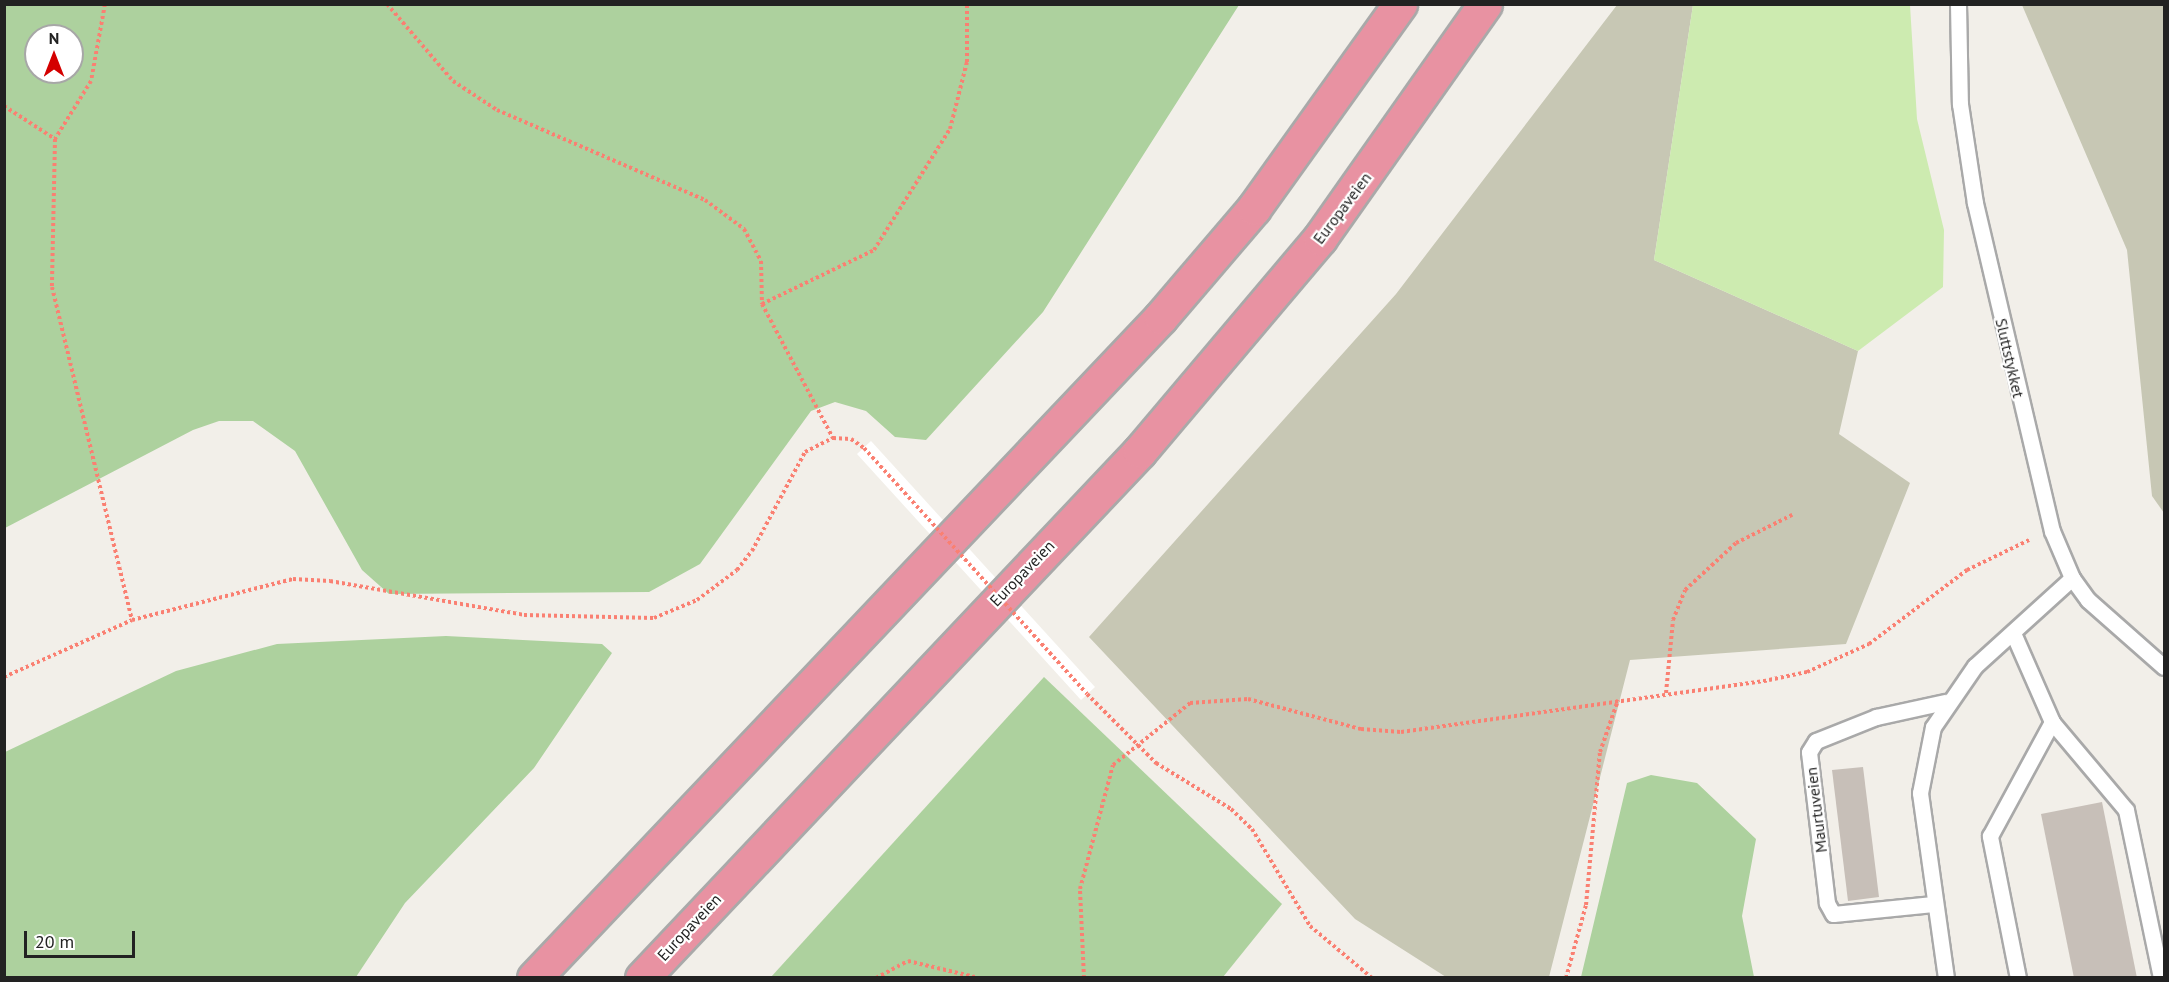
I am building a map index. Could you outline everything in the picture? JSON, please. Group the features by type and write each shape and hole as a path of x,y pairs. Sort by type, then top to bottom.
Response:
{"highway":[{"path":"534,978 1081,404 1254,208 1400,4"},
{"name":"Europaveien","path":"642,978 1140,451 1320,238 1384,153 1485,4"}],"lane":[{"name":"Sluttstykket","path":"1958,4 1960,104 1975,203 2052,531 2072,578 2088,600 2164,667"},
{"path":"1946,978 1933,904 1920,792 1933,727 1946,702 1975,666 2072,578"},
{"path":"2013,633 2052,722 2126,810 2161,978"},
{"name":"Maurtuveien","path":"1933,904 1833,914 1827,903 1809,752 1816,741 1876,717 1946,702"},
{"path":"2018,978 1989,836 2052,722"}],"path":[{"path":"105,4 91,81 55,139 52,287 132,620"},
{"path":"387,4 453,81 497,110 705,200 744,229 761,261 762,304 833,438"},
{"path":"762,304 874,249 950,129 967,62 963,28 967,4"},
{"path":"4,106 55,139"},
{"path":"4,677 132,620 272,583 310,579 524,615 654,618 697,600 736,570 778,505 795,462 833,438 851,438 864,448 1134,744 1238,815 1270,855 1310,926 1372,978"},
{"path":"1666,693 1673,620 1685,590 1736,543 1792,515"},
{"path":"1084,978 1080,889 1113,765 1134,744 1190,703 1216,698 1248,699 1361,729 1401,732 1490,724 1618,700 1769,680 1836,660 1869,644 1967,570 2052,531"},
{"path":"1566,978 1586,905 1600,753 1618,700"},
{"path":"876,978 908,961 979,978"}],"shaded area":[{"path":"1617,5 1693,5 1654,260 1858,351 1839,434 1910,483 1846,644 1630,660 1549,977 1446,977 1355,919 1089,637 1396,294"},
{"path":"2022,5 2164,5 2164,513 2152,496 2127,250"}],"green space":[{"path":"5,4 1239,4 1043,312 926,440 895,437 866,411 835,402 811,411 700,564 649,592 389,594 362,570 295,451 253,421 219,421 193,430 5,528"},
{"path":"1693,5 1910,5 1917,119 1944,230 1943,287 1858,351 1654,260"},
{"path":"446,636 602,644 612,653 534,768 405,903 356,977 5,977 5,752 176,671 277,644"},
{"path":"1044,677 1282,904 1223,977 771,977"},
{"path":"1651,775 1697,783 1756,839 1742,916 1754,977 1581,977 1627,783"}],"pier":[{"path":"871,441 1095,687 1081,700 857,454"}],"building":[{"path":"1863,767 1879,897 1848,901 1832,770"},
{"path":"2102,802 2137,978 2074,978 2041,814"}]}
